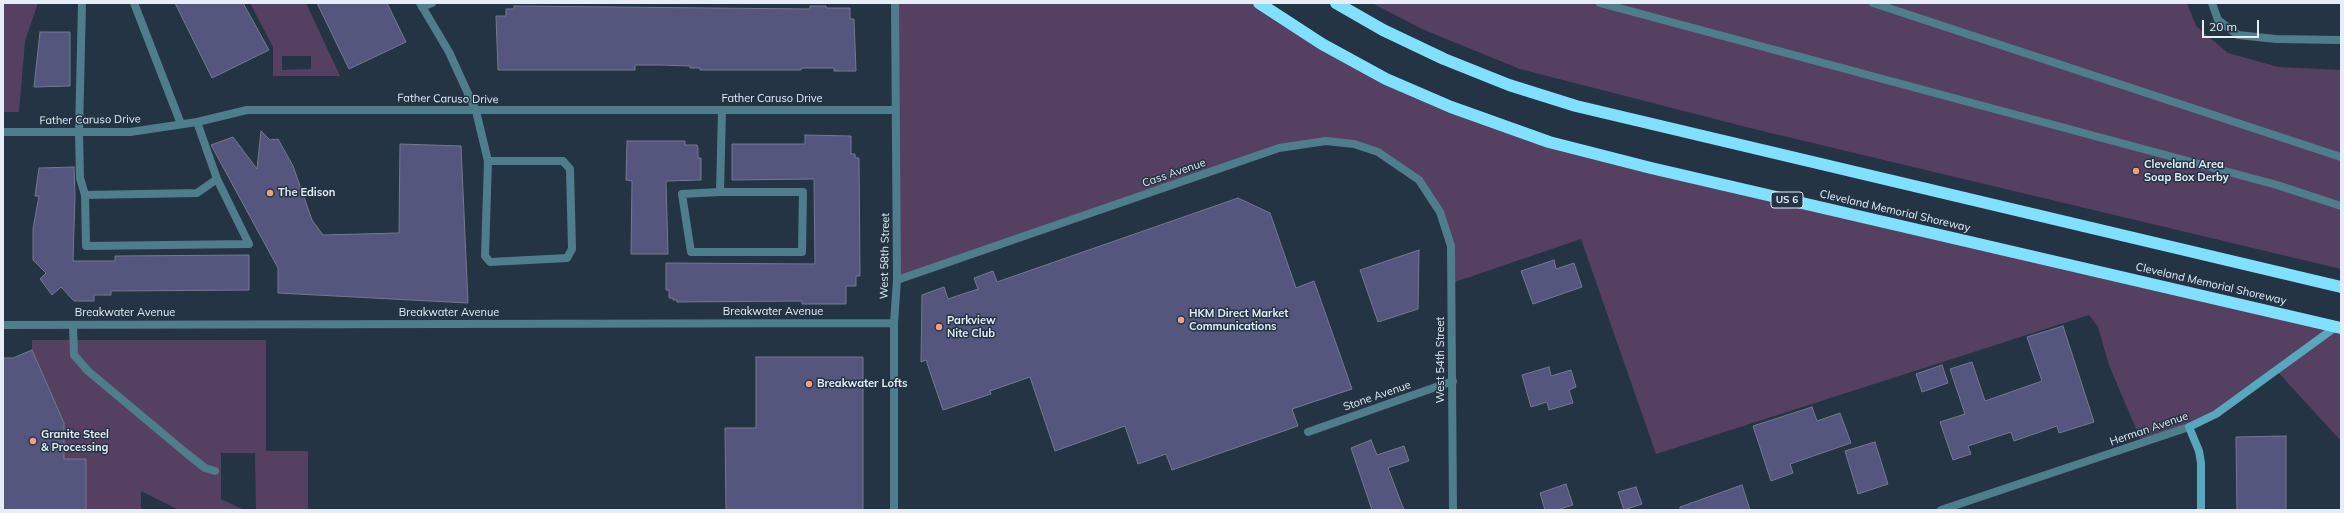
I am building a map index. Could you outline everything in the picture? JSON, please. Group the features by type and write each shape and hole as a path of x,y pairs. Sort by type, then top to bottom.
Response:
{"highway":[{"name":"Cleveland Memorial Shoreway","path":"1259,3 1329,48 1386,78 1451,107 1548,142 1651,168 2341,328"},
{"path":"1336,3 1383,30 1444,59 1509,85 1576,106 2341,287"}],"street":[{"path":"82,3 79,132 80,178 85,195 86,246 249,244 217,179 197,122"},
{"path":"134,3 180,124"},
{"path":"432,3 421,5 449,52 476,111 488,161 485,256 490,262 567,258 572,249 570,169 563,162 488,161"},
{"name":"West 58th Street","path":"894,510 894,323 897,280 896,3"},
{"path":"1600,3 2277,185 2341,206"},
{"path":"1873,3 2341,157"},
{"path":"2212,3 2218,20 2238,35 2276,39 2341,40"},
{"name":"Father Caruso Drive","path":"3,132 130,132 197,122 247,110 896,110"},
{"path":"720,192 722,110"},
{"name":"Cass Avenue","path":"897,280 1279,148 1326,142 1354,144 1378,152 1419,180 1440,212"},
{"path":"85,195 198,193 217,179"},
{"path":"720,192 803,192 802,252 690,252 682,194 720,192"},
{"name":"West 54th Street","path":"1440,212 1452,246 1453,510"},
{"name":"Breakwater Avenue","path":"3,325 894,323"},
{"name":"Herman Avenue","path":"1941,510 2189,427 2216,414 2341,323"},
{"path":"73,325 74,355 88,371 205,468 215,471"},
{"name":"Stone Avenue","path":"1308,432 1453,382"},
{"path":"2189,427 2200,457 2201,510"}],"shaded area":[{"path":"3,3 38,3 25,41 19,112 3,112"},
{"path":"250,3 306,3 340,76 273,76 273,47","holes":["282,56 311,56 311,69 282,70"]},
{"path":"895,3 1259,3 1322,44 1513,131 2341,328 2341,441 2276,370 2216,414 2142,443 2109,365 2098,327 2089,315 1656,454 1581,239 1452,283 1451,246 1440,212 1419,180 1378,152 1326,141 1279,148 897,280"},
{"name":"Cleveland Area Soap Box Derby","path":"1372,3 2187,3 2196,26 2228,53 2278,67 2341,70 2341,269 1754,129 1520,69 1422,29"},
{"path":"32,340 266,340 266,451 308,451 308,510 256,510 255,453 221,453 221,499 244,510 179,510 141,491 141,510 86,510 64,459 64,423 32,350"}],"building":[{"path":"175,3 243,3 269,50 212,78"},
{"path":"317,3 387,3 406,42 349,69"},
{"path":"514,6 810,9 810,6 826,6 826,8 850,8 850,19 854,19 856,71 834,71 834,68 802,68 801,70 700,70 700,68 690,68 690,66 659,65 635,65 635,70 498,70 496,16 506,16 506,9 514,9"},
{"path":"40,32 70,32 70,86 34,87"},
{"name":"The Edison","path":"261,131 270,140 278,139 293,166 312,220 323,235 399,233 400,144 461,146 468,303 278,293 278,268 211,145 233,137 257,169"},
{"path":"805,135 851,136 851,154 855,154 855,158 859,158 860,276 856,276 856,286 846,286 846,304 802,304 802,301 677,302 677,300 673,300 673,298 669,298 669,290 666,290 666,263 815,264 814,179 732,180 732,144 805,144"},
{"path":"627,141 685,141 685,145 697,145 698,158 701,158 701,180 666,181 668,254 631,254 632,181 626,180"},
{"path":"74,167 75,196 73,261 115,261 115,256 249,255 249,290 111,291 111,295 94,295 94,301 74,301 61,287 52,295 40,279 46,273 33,260 33,229 39,196 35,196 39,168"},
{"name":"HKM Direct Market Communications","path":"1238,198 1270,213 1296,288 1314,281 1352,389 1292,409 1298,426 1172,470 1166,454 1138,464 1125,426 1055,451 1030,377 990,391 991,394 943,410 926,360 921,362 922,295 944,287 948,299 978,289 974,278 993,271 997,282"},
{"path":"1419,250 1418,309 1378,322 1360,270"},
{"path":"1554,260 1556,269 1574,263 1582,287 1533,304 1521,271"},
{"path":"2063,326 2094,422 2059,433 2057,426 2014,441 2011,432 1968,446 1971,454 1953,460 1940,422 1965,414 1950,369 1972,362 1985,401 2042,381 2027,337"},
{"name":"Granite Steel & Processing","path":"32,350 64,423 64,459 86,459 86,510 3,510 3,358 13,358"},
{"path":"756,357 863,357 863,510 726,510 725,428 756,428"},
{"path":"1942,365 1948,383 1922,392 1916,374"},
{"path":"1549,367 1551,376 1571,370 1576,387 1569,390 1573,403 1549,410 1547,402 1531,407 1522,375"},
{"path":"1812,407 1817,421 1840,413 1851,443 1790,464 1793,473 1771,481 1753,426"},
{"path":"2286,436 2286,510 2237,510 2236,437"},
{"path":"1371,440 1377,455 1404,446 1409,461 1388,468 1404,510 1372,510 1351,448"},
{"path":"1875,442 1888,484 1858,494 1845,451"},
{"path":"1566,484 1573,505 1557,510 1545,510 1540,493"},
{"path":"1742,485 1750,510 1680,510 1680,507"},
{"path":"1636,487 1642,504 1624,510 1618,492"}],"place":[{"name":"Cleveland Area Soap Box Derby","path":"2136,171"},
{"name":"The Edison","path":"270,193"},
{"name":"HKM Direct Market Communications","path":"1181,320"},
{"name":"Parkview Nite Club","path":"939,327"},
{"name":"Breakwater Lofts","path":"809,384"},
{"name":"Granite Steel & Processing","path":"33,441"}]}
